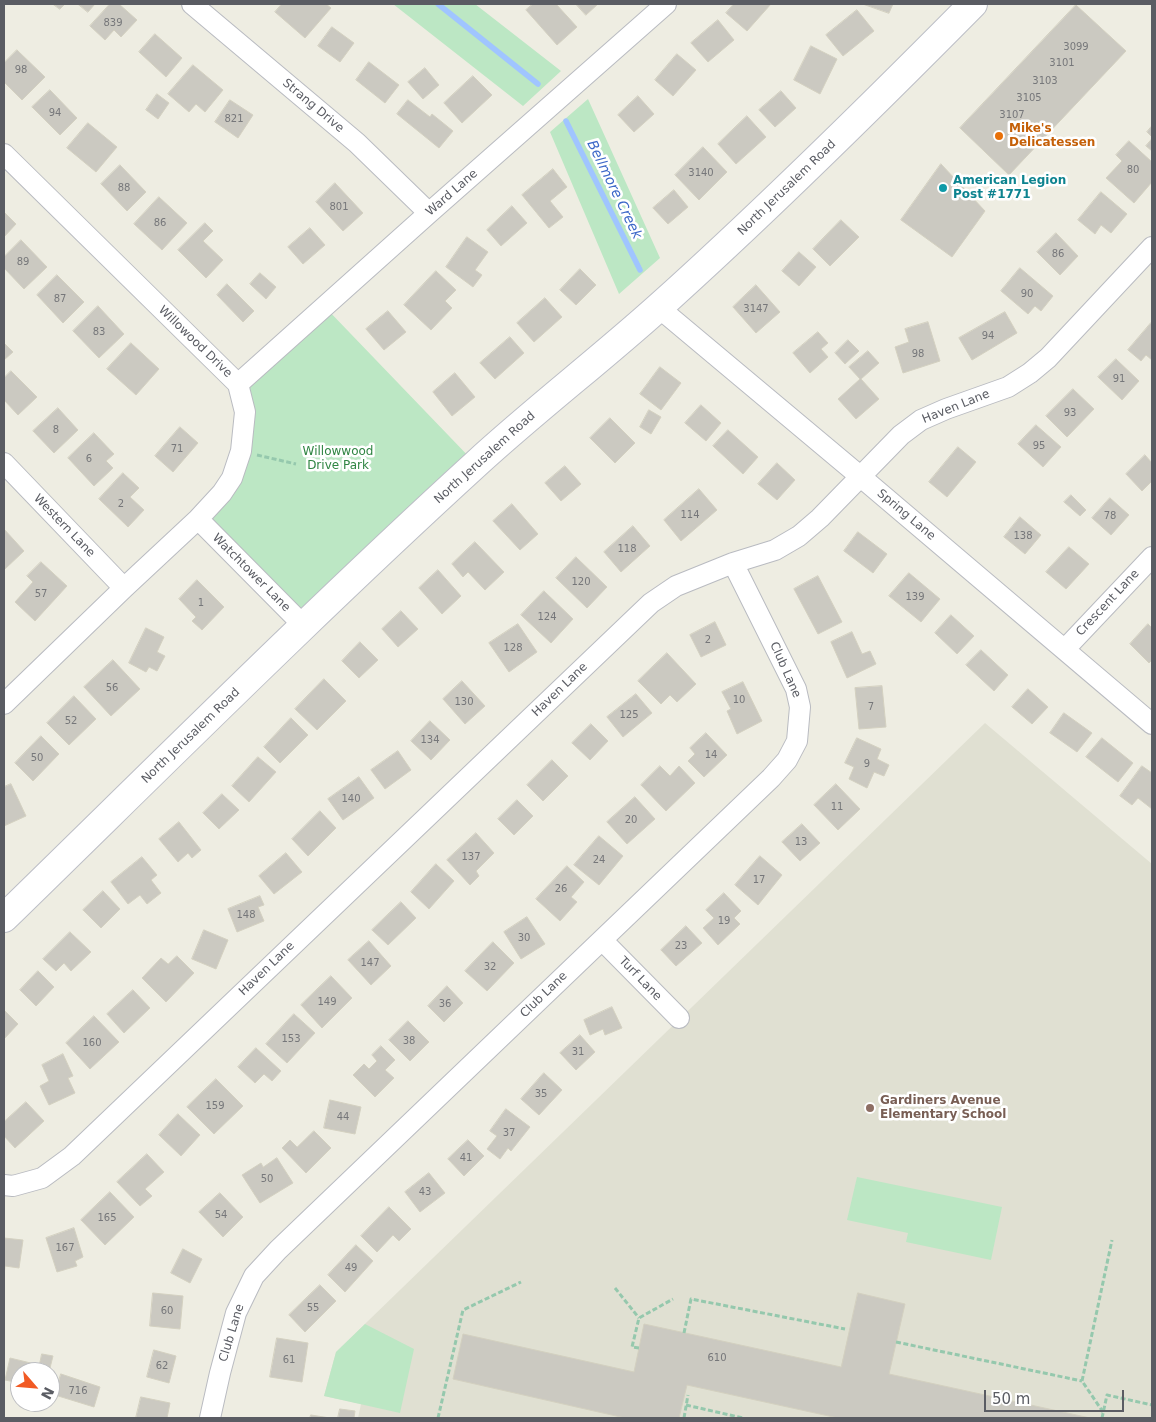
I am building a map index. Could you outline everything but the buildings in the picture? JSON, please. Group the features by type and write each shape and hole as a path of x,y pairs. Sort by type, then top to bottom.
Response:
{"main road":[{"name":"North Jerusalem Road","path":"4,918 304,626 478,462 658,307 779,196 973,4"}],"street":[{"name":"Strang Drive","path":"192,4 357,143 429,213"},
{"name":"Ward Lane","path":"238,384 666,4"},
{"name":"Willowood Drive","path":"4,154 238,384 245,412 241,451 232,478 222,493 198,519 4,704"},
{"name":"Haven Lane","path":"4,1185 13,1186 42,1178 72,1156 651,603 676,586 733,563 775,550 799,536 861,477 900,435 921,420 1008,387 1030,373 1048,358 1152,248"},
{"name":"Spring Lane","path":"658,307 1152,724"},
{"name":"Western Lane","path":"4,463 124,588"},
{"name":"Watchtower Lane","path":"198,519 304,626"},
{"name":"Crescent Lane","path":"1065,649 1152,557"},
{"name":"Club Lane","path":"210,1418 236,1313 254,1276 278,1250 788,760 797,741 800,707 796,688 733,563"},
{"name":"Turf Lane","path":"602,940 678,1018"}],"path":[{"path":"241,451 296,464"},
{"path":"1082,1381 1112,1240"},
{"path":"438,1418 463,1310 521,1282"},
{"path":"616,1288 639,1318"},
{"path":"639,1348 632,1347 639,1318 673,1299"},
{"path":"684,1333 691,1299 845,1329"},
{"path":"896,1342 1082,1381 1104,1412"},
{"path":"684,1418 688,1395"},
{"path":"1102,1418 1107,1395 1152,1405"},
{"path":"686,1405 743,1418"}],"shaded area":[{"name":"Gardiners Avenue Elementary School","path":"985,723 1152,864 1152,1418 358,1418 361,1404 324,1396 336,1352"}],"green space":[{"path":"393,4 475,4 561,71 523,106"},
{"path":"588,99 660,258 619,294 550,132"},
{"name":"Willowwood Drive Park","path":"325,307 474,462 304,624 199,521 232,479 239,384"},
{"path":"857,1177 1002,1207 991,1260 906,1242 908,1233 847,1220"},
{"path":"365,1324 414,1349 400,1413 324,1396 336,1352"}],"waterway":[{"name":"Bellmore Creek","path":"438,4 538,84"},
{"name":"Bellmore Creek","path":"566,121 640,270"}],"place":[{"name":"Mike's Delicatessen","path":"999,136"},
{"name":"American Legion Post #1771","path":"943,188"},
{"name":"Gardiners Avenue Elementary School","path":"870,1108"}]}
